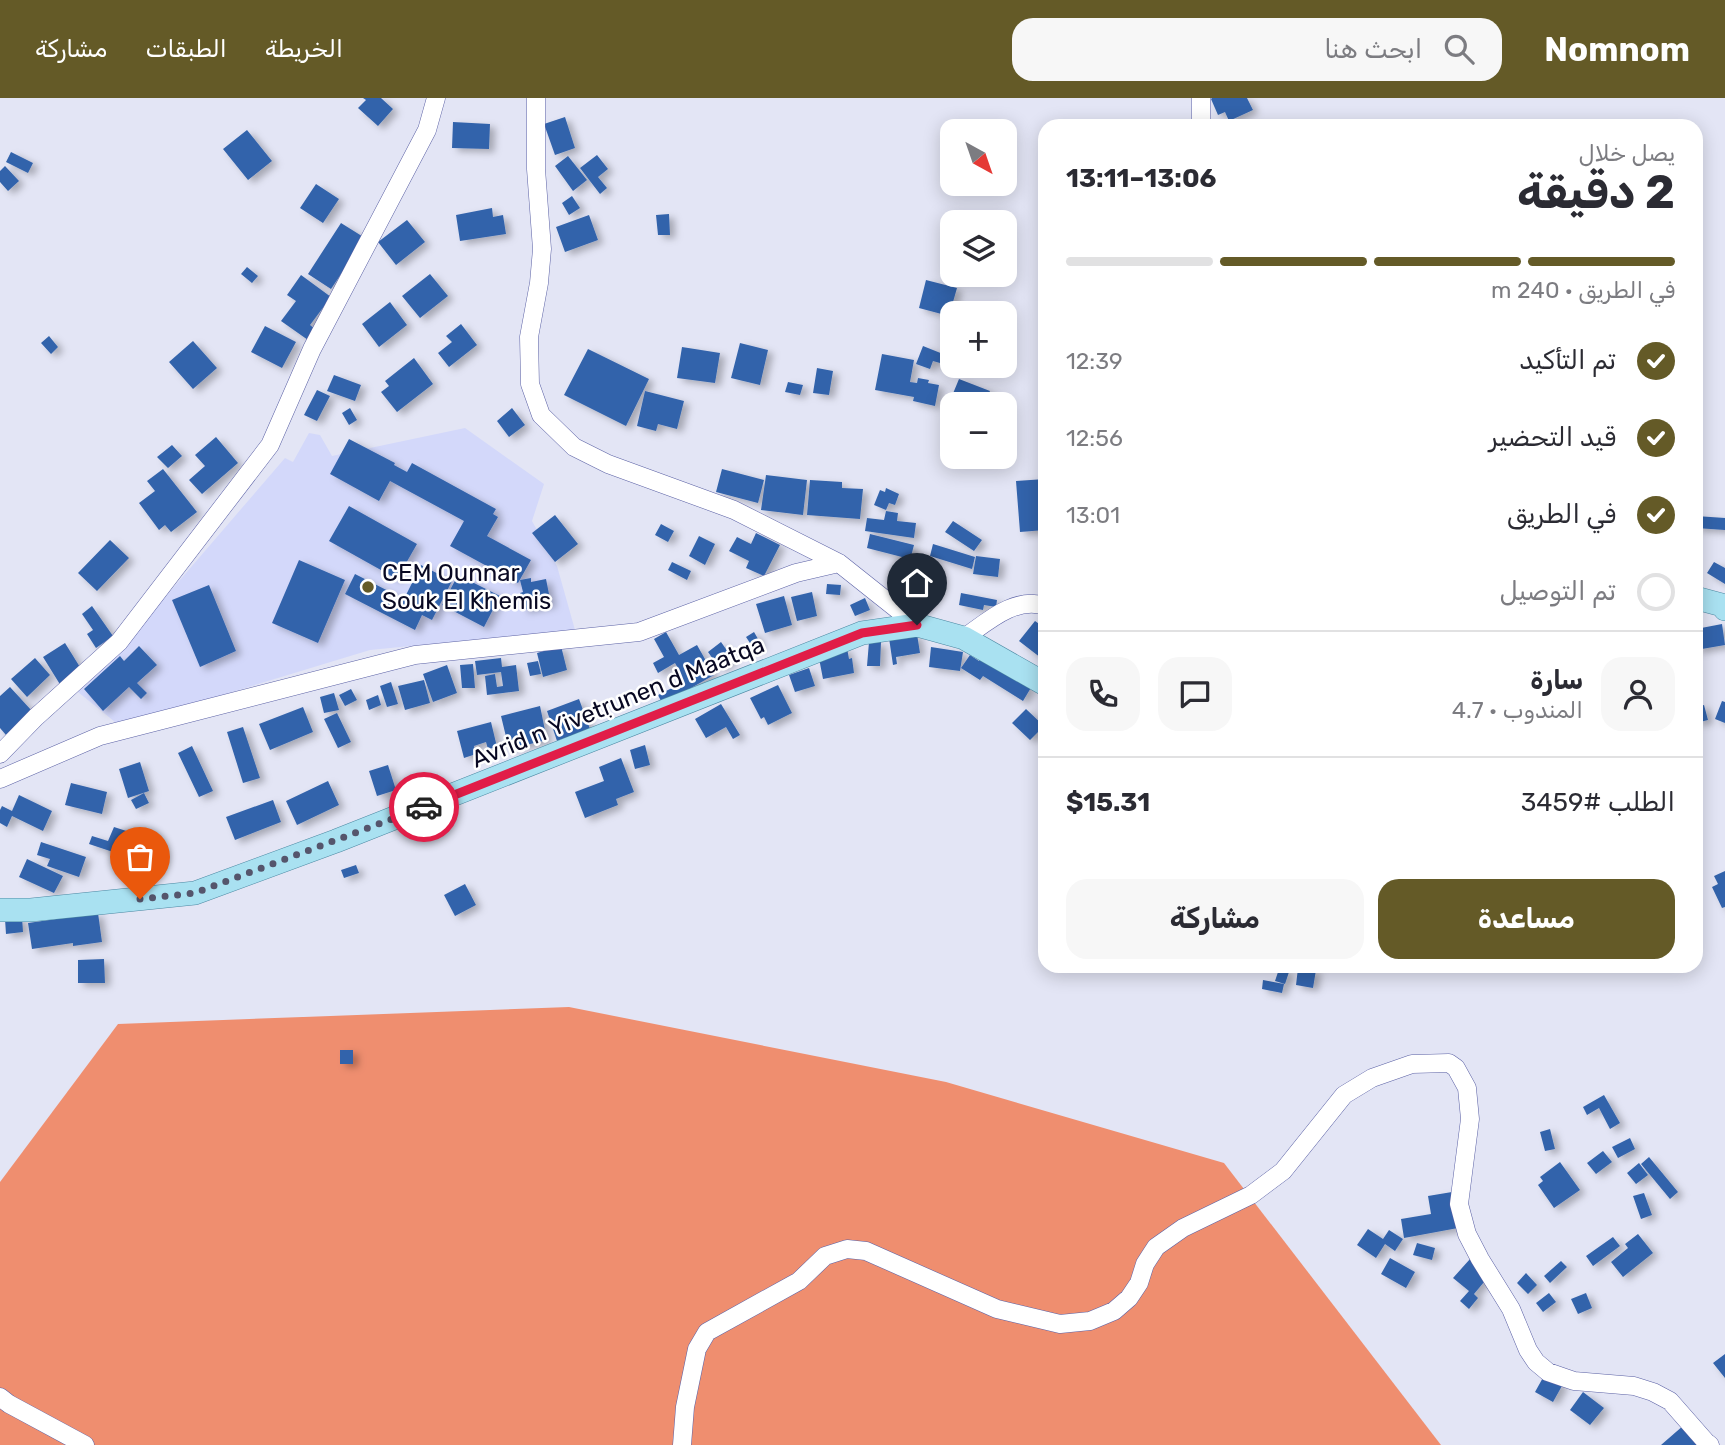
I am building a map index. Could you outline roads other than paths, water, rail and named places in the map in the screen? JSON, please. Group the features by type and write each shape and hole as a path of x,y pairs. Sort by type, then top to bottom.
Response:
{"main road":[{"path":"1703,600 1724,607"},
{"name":"Avrid n Yivetṛunen d Maatqa","path":"0,910 31,910 195,893 336,841 862,633 917,625 964,638 1038,680"}],"street":[{"path":"0,754 36,717 119,642 270,445 312,349 427,130 436,98"},
{"path":"536,98 536,169 542,249 529,337 530,384 541,415 574,447 597,459 734,510 839,563 917,625"},
{"path":"1200,98 1201,119"},
{"path":"0,779 100,736 415,655 639,632 796,573 839,563"},
{"path":"964,638 996,615 1018,606 1038,604"},
{"path":"682,1445 685,1407 697,1349 707,1332 799,1280 825,1256 847,1249 866,1251 997,1309 1060,1324 1090,1321 1114,1311 1129,1298 1156,1247 1183,1228 1251,1195 1283,1171 1344,1095 1372,1078 1412,1064 1449,1063 1456,1068 1467,1088 1470,1119 1459,1204 1467,1234 1511,1309 1528,1350 1536,1362 1548,1372 1574,1381 1634,1386 1653,1392 1670,1401 1710,1445"},
{"path":"0,1397 85,1445"}],"place":[{"name":"CEM Ounnar Souk El Khemis","path":"368,587"}]}
